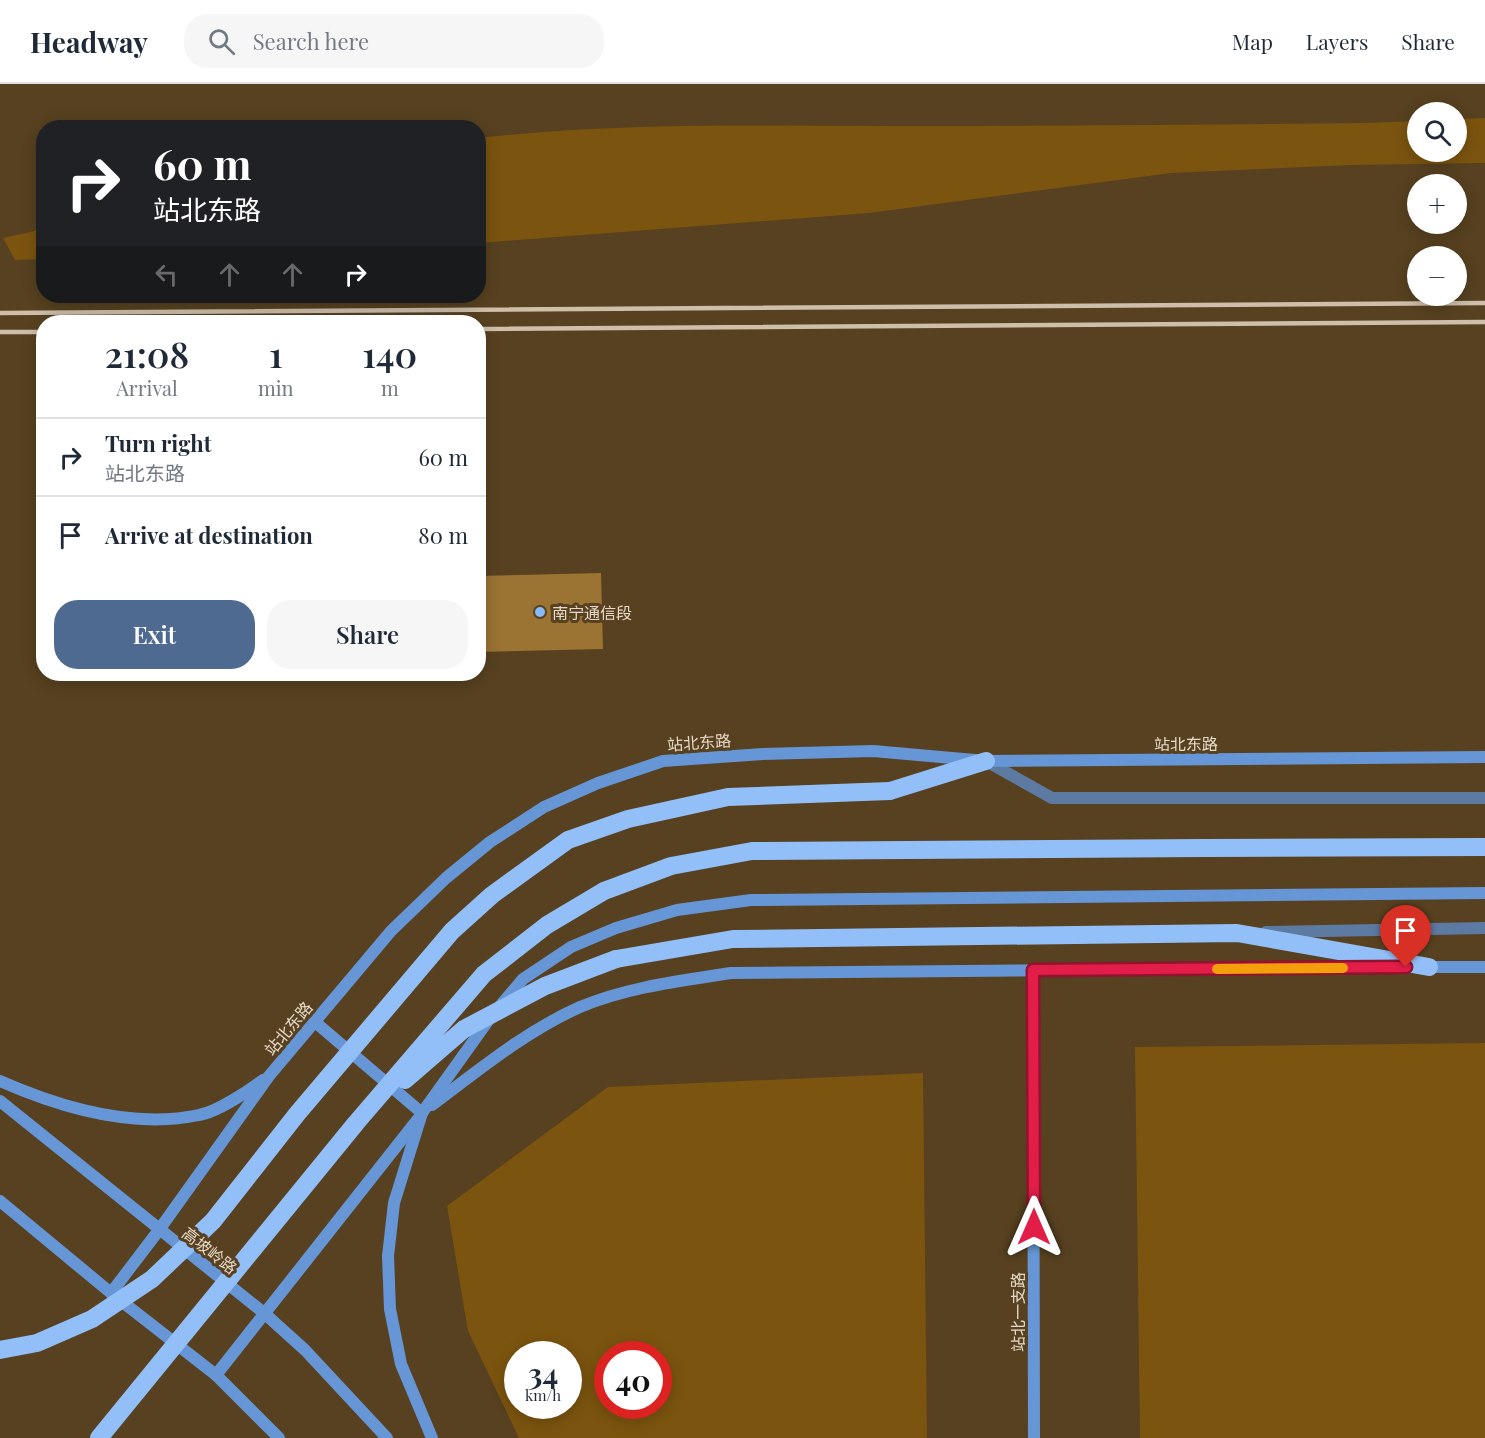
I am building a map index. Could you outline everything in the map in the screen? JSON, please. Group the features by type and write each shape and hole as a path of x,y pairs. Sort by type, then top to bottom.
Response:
{"highway":[{"path":"0,1350 37,1343 93,1319 152,1279 213,1221 297,1114 452,931 492,895 568,840 628,819 728,797 890,791 986,761"},
{"path":"99,1438 356,1123 484,974 547,925 604,891 671,866 752,851 1485,847"},
{"path":"356,1123 464,1029 545,987 616,959 733,939 1237,933 1429,967"}],"street":[{"name":"站北东路","path":"111,1293 269,1076 392,931 455,870 490,842 544,807 598,783 663,760 763,754 873,751 986,761 1485,758"},
{"path":"216,1375 422,1113 478,1033 523,978 571,947 616,928 677,910 751,900 1485,893"},
{"path":"432,1438 401,1364 390,1309 388,1256 393,1203 422,1113 538,1029 581,1007 644,987 731,973 1485,967"},
{"name":"站北一支路","path":"1033,970 1034,1438"},
{"path":"315,1022 422,1113"},
{"path":"0,1081 34,1096 101,1116 153,1119 201,1115 241,1095 269,1076"},
{"name":"高坡岭路","path":"0,1101 264,1313 305,1350 387,1438"},
{"path":"0,1201 111,1293 216,1375 279,1438"}],"lane":[{"path":"986,761 1052,798 1485,798"},
{"path":"1237,933 1485,928"}],"shaded area":[{"path":"1485,118 1485,163 1351,165 1171,173 869,213 486,242 486,137 585,129 691,126 1407,121 1407,162 1467,162 1467,119"},
{"path":"36,231 36,259 15,260 3,238"},
{"path":"1485,1043 1485,1438 1140,1438 1135,1047"},
{"path":"923,1073 927,1438 519,1438 510,1419 582,1419 582,1341 504,1341 504,1407 468,1331 447,1206 608,1087"}],"building":[{"name":"南宁通信段","path":"601,573 603,649 486,652 486,576"}],"railway":[{"path":"0,313 1485,303"},
{"path":"486,329 1485,322"},
{"path":"0,332 36,332"}],"slow traffic":[{"path":"1217,969 1343,968"}],"place":[{"name":"南宁通信段","path":"540,612"}],"route":[{"path":"1034,1227 1033,970 1406,967"}]}
